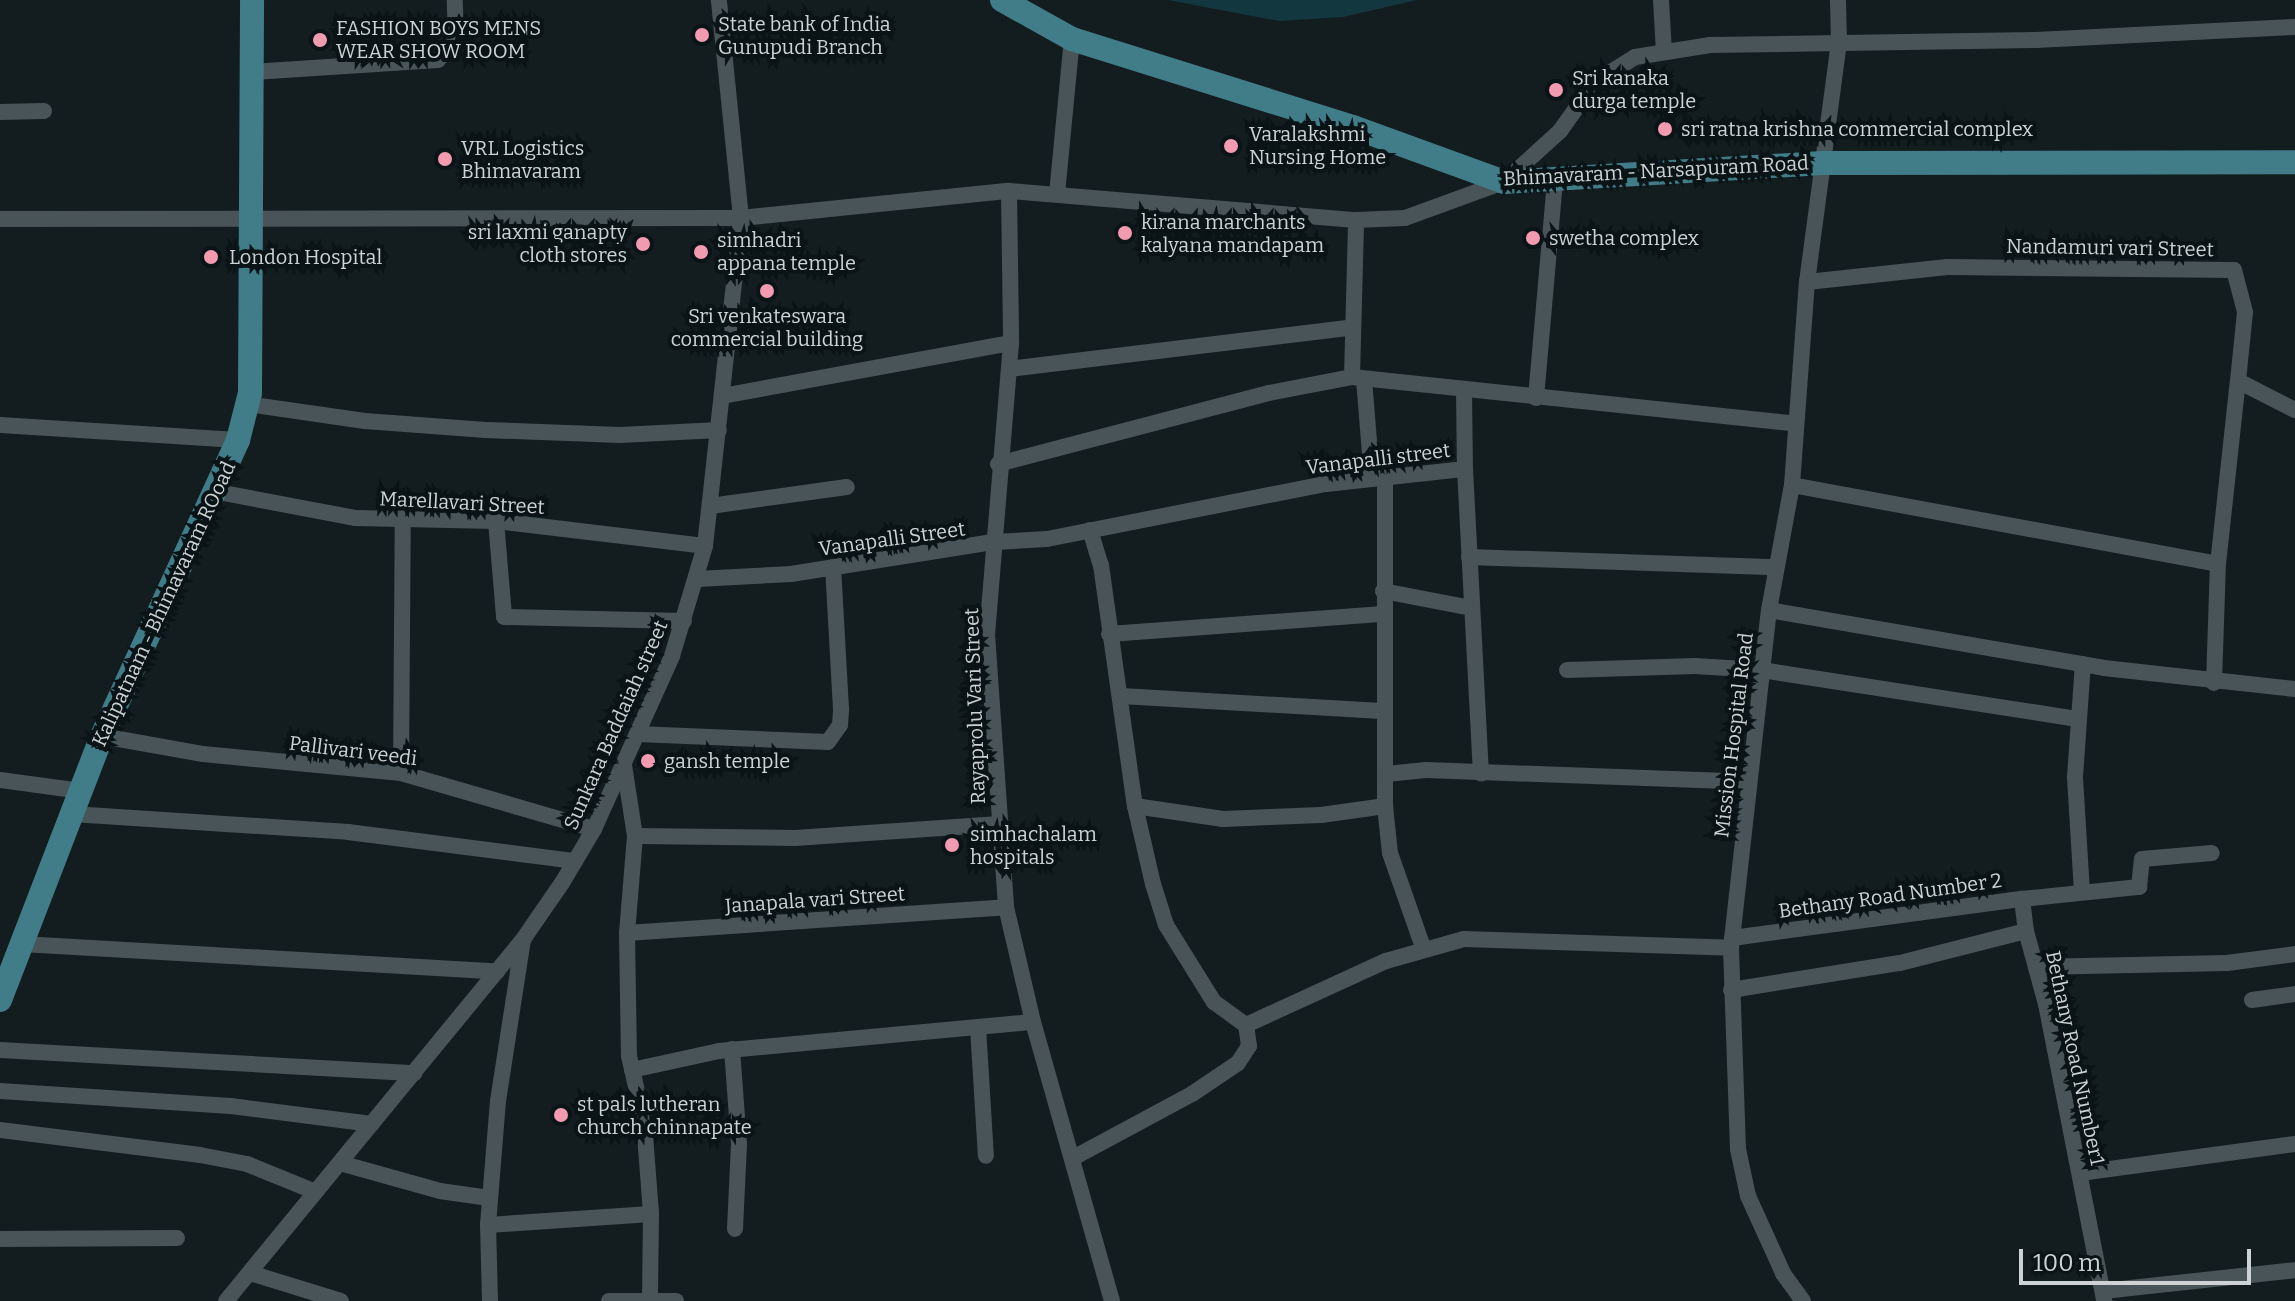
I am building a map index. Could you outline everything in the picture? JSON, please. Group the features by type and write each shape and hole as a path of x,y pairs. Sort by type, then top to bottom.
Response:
{"main road":[{"name":"Kalipatnam - Bhimavaram ROoad","path":"0,1000 102,736 218,492 238,440 247,404 253,222 252,0"},
{"name":"Bhimavaram - Narsapuram Road","path":"1002,0 1026,5 1072,39 1353,127 1504,182 1826,163 2295,162"}],"street":[{"path":"252,72 438,60 456,38 455,0"},
{"name":"Sunkara Baddaiah street","path":"226,1301 524,938 594,829 638,734 684,621 705,546 741,218 719,0"},
{"path":"1661,0 1664,52"},
{"name":"Mission Hospital Road","path":"1803,1301 1783,1273 1748,1196 1738,1149 1731,943 1761,670 1792,485 1807,282 1826,163 1839,42 1838,0"},
{"path":"0,219 253,222 741,218 1009,191 1356,220 1405,218 1504,182 1560,131 1595,82 1635,57 1710,45 2036,40 2295,27"},
{"path":"1057,194 1072,39"},
{"path":"0,112 44,111"},
{"path":"1536,398 1555,179"},
{"name":"Rayaprolu Vari Street","path":"1009,191 1011,343 998,464 987,634 1006,907 1033,1022 1112,1301"},
{"path":"1356,220 1350,328 1378,479 1383,591 1385,806 1390,853 1423,947"},
{"name":"Nandamuri vari Street","path":"1807,282 1947,267 2234,270 2245,312 2238,381"},
{"path":"1009,369 1350,328"},
{"path":"722,396 1011,343"},
{"path":"998,464 1269,393 1358,378 1796,424"},
{"path":"2214,683 2218,564 2238,381 2295,410"},
{"path":"1464,390 1465,469"},
{"path":"247,404 365,421 486,430 620,435 719,430"},
{"path":"0,425 238,440"},
{"name":"Vanapalli street","path":"1090,530 1266,494 1465,469 1481,774"},
{"path":"1792,485 2218,564"},
{"path":"710,506 847,487"},
{"name":"Marellavari Street","path":"218,492 355,518 496,521 705,546"},
{"path":"401,773 403,517"},
{"path":"496,521 504,617 684,621"},
{"path":"1073,1158 1192,1094 1238,1063 1249,1046 1246,1025 1214,1002 1166,925 1135,806 1101,565 1090,530"},
{"name":"Vanapalli Street","path":"698,579 833,567 1090,530"},
{"path":"1469,557 1776,567"},
{"path":"638,734 828,742 840,725 841,709 833,567"},
{"path":"1383,591 1471,608"},
{"path":"1769,610 2083,664 2214,683 2295,689"},
{"path":"1109,634 1383,614"},
{"path":"2082,892 2076,719 2083,664"},
{"path":"1567,670 1695,666 1761,670 2076,719"},
{"path":"1121,696 1382,711"},
{"name":"Pallivari veedi","path":"102,736 203,754 401,773 594,829"},
{"path":"624,765 635,836 627,933 632,1070 644,1122 651,1214 650,1300"},
{"path":"1386,774 1747,782"},
{"path":"0,780 81,791"},
{"path":"1135,806 1223,819 1321,815 1385,806"},
{"path":"72,814 348,832 575,861"},
{"path":"635,836 795,838 1000,824"},
{"path":"2022,899 2139,887 2142,859 2212,853"},
{"name":"Bethany Road Number 2","path":"1246,1025 1423,947 1506,938 1731,943 2022,899 2026,931"},
{"name":"Janapala vari Street","path":"627,933 1006,907"},
{"name":"Bethany Road Number1","path":"1731,990 1900,963 2026,931 2104,1296"},
{"path":"490,1301 488,1225 498,1101 524,938"},
{"path":"22,944 497,971"},
{"path":"2036,967 2227,963 2295,954"},
{"path":"2252,1000 2295,994"},
{"path":"632,1070 732,1049 1033,1022"},
{"path":"978,1027 986,1156"},
{"path":"732,1049 739,1144 735,1229"},
{"path":"0,1050 414,1073"},
{"path":"0,1091 231,1106 372,1124"},
{"path":"0,1130 200,1155 247,1164 316,1192"},
{"path":"2080,1173 2295,1144"},
{"path":"340,1163 440,1191 490,1198"},
{"path":"488,1225 651,1214"},
{"path":"0,1239 177,1238"},
{"path":"2104,1296 2295,1270"},
{"path":"250,1273 341,1301"},
{"path":"609,1301 676,1301"}],"shaded area":[{"path":"1168,0 1417,0 1343,17 1279,21"}],"place":[{"name":"State bank of India Gunupudi Branch","path":"702,35"},
{"name":"FASHION BOYS MENS WEAR SHOW ROOM","path":"320,40"},
{"name":"Sri kanaka durga temple","path":"1556,90"},
{"name":"sri ratna krishna commercial complex","path":"1665,129"},
{"name":"Varalakshmi Nursing Home","path":"1231,146"},
{"name":"VRL Logistics Bhimavaram","path":"445,159"},
{"name":"kirana marchants kalyana mandapam","path":"1125,233"},
{"name":"swetha complex","path":"1533,238"},
{"name":"sri laxmi ganapty cloth stores","path":"643,244"},
{"name":"simhadri appana temple","path":"701,252"},
{"name":"London Hospital","path":"211,257"},
{"name":"Sri venkateswara commercial building","path":"767,291"},
{"name":"gansh temple","path":"648,761"},
{"name":"simhachalam hospitals","path":"952,845"},
{"name":"st pals lutheran church chinnapate","path":"561,1115"}]}
